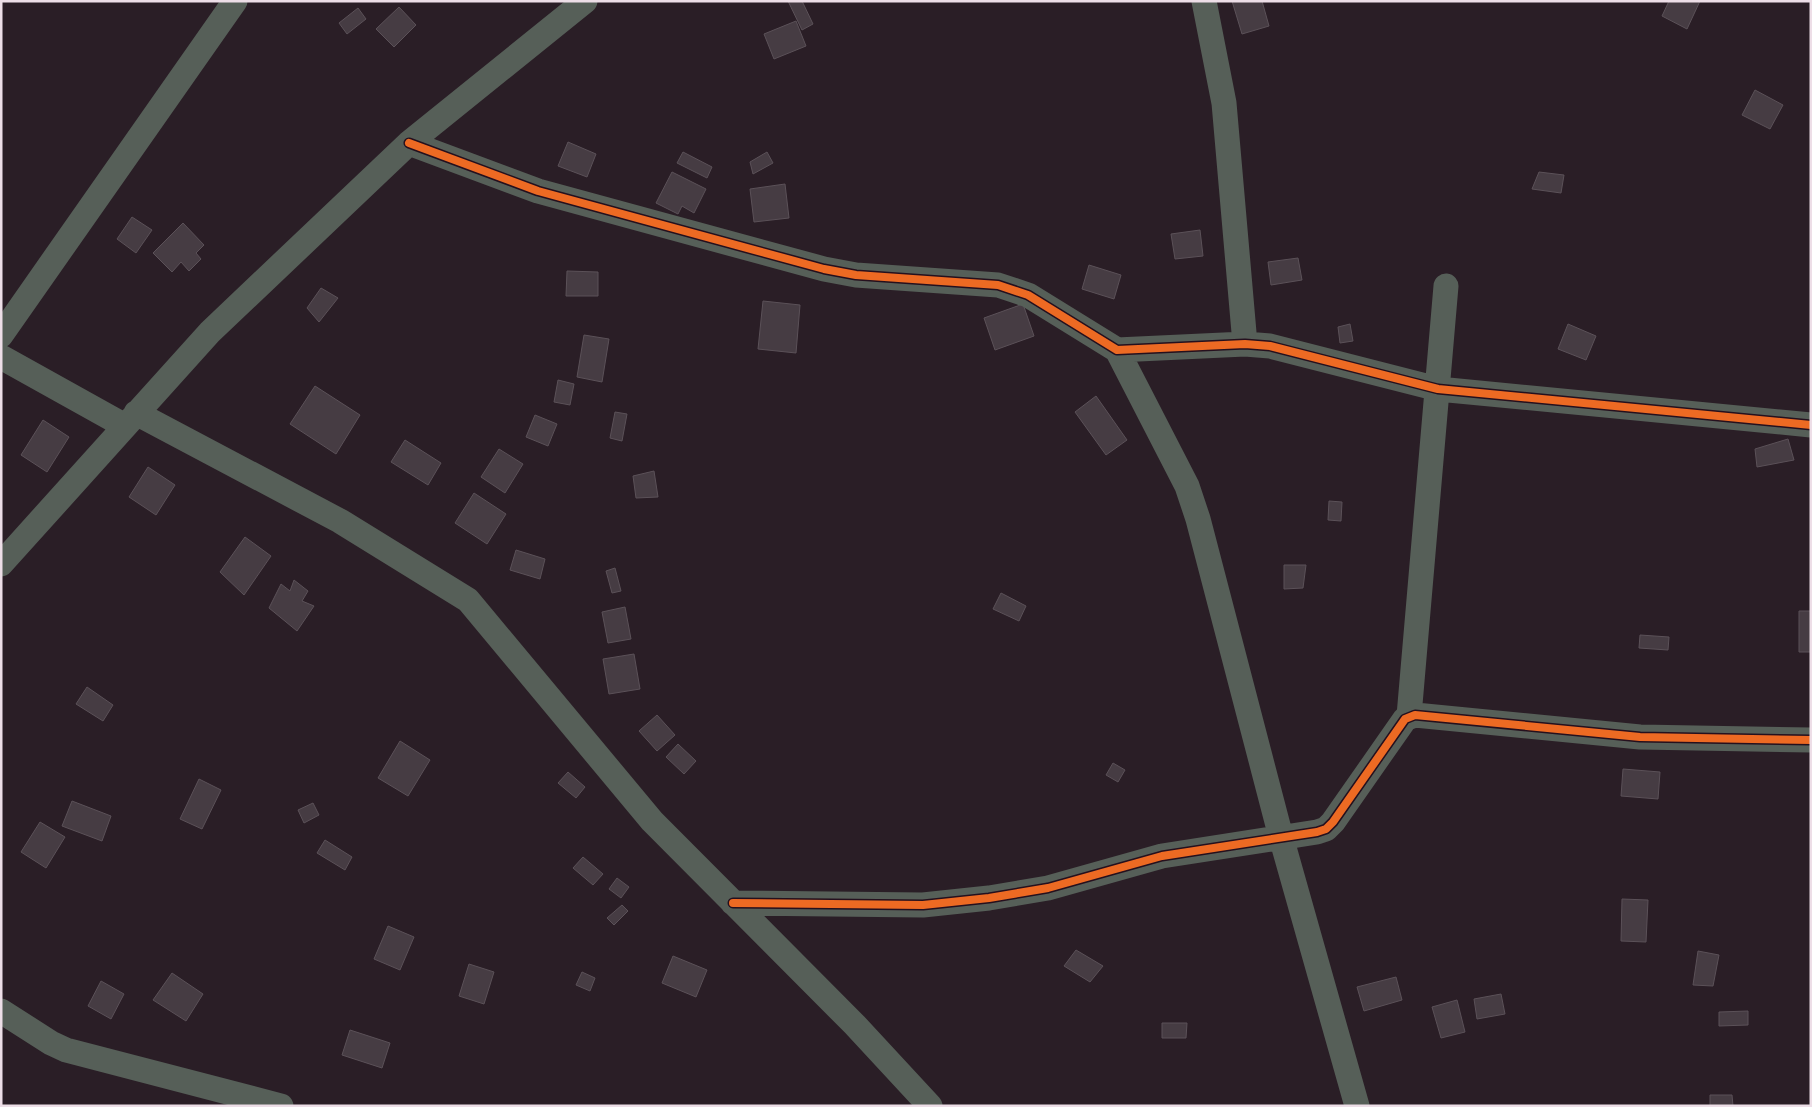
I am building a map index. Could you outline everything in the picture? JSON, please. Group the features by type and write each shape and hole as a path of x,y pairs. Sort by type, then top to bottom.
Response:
{"street":[{"path":"1,334 235,1"},
{"path":"1,564 210,332 409,142 585,1"},
{"path":"1204,1 1224,104 1245,344"},
{"path":"409,142 538,191 824,269 856,275 1015,289 1028,294 1117,350 1245,344 1270,346 1438,389 1811,425"},
{"path":"733,903 923,906 988,898 1048,888 1129,867 1162,856 1326,829 1409,716 1446,286"},
{"path":"1117,350 1187,486 1198,519 1281,837 1356,1106"},
{"path":"1,357 340,522 468,600 652,821 855,1025 930,1106"},
{"path":"1409,716 1640,737 1811,740"},
{"path":"1,1011 51,1044 66,1050 281,1106"}],"building":[{"path":"788,1 802,1 813,24 802,30"},
{"path":"1232,1 1262,1 1269,26 1242,34"},
{"path":"1669,1 1700,1 1687,29 1662,16"},
{"path":"399,7 416,25 394,47 376,29"},
{"path":"358,8 366,19 347,34 339,23"},
{"path":"796,21 806,46 774,59 764,34"},
{"path":"1755,90 1783,105 1770,129 1742,115"},
{"path":"568,142 596,154 587,177 558,166"},
{"path":"683,152 712,167 707,178 677,163"},
{"path":"767,152 773,163 753,174 750,162"},
{"path":"672,172 706,189 694,213 682,206 678,214 656,203"},
{"path":"1539,172 1564,175 1561,193 1532,189"},
{"path":"785,184 789,218 754,222 750,189"},
{"path":"132,217 152,230 136,253 117,239"},
{"path":"183,223 204,245 196,253 201,259 189,271 181,262 172,272 153,253"},
{"path":"1200,230 1203,256 1175,259 1171,234"},
{"path":"1298,258 1302,280 1271,285 1268,262"},
{"path":"1089,265 1121,275 1114,299 1082,289"},
{"path":"567,271 598,272 598,296 566,296"},
{"path":"321,288 338,298 319,322 307,308"},
{"path":"763,301 800,305 796,353 758,349"},
{"path":"1023,304 1034,336 995,350 984,318"},
{"path":"1350,324 1353,341 1340,343 1338,327"},
{"path":"1568,324 1596,336 1586,360 1558,349"},
{"path":"584,335 609,339 602,382 577,377"},
{"path":"558,380 574,384 570,405 554,402"},
{"path":"315,386 360,415 336,454 290,424"},
{"path":"1096,396 1127,440 1106,455 1075,412"},
{"path":"615,412 627,414 622,441 610,438"},
{"path":"535,415 557,424 548,446 526,437"},
{"path":"43,420 69,437 47,472 21,455"},
{"path":"1788,439 1794,460 1757,467 1755,449"},
{"path":"405,440 441,463 428,485 391,462"},
{"path":"499,449 523,464 505,493 481,477"},
{"path":"148,467 175,485 156,515 129,497"},
{"path":"654,471 658,497 636,498 633,476"},
{"path":"474,493 506,514 487,544 455,523"},
{"path":"1329,501 1342,502 1341,521 1328,520"},
{"path":"245,537 271,556 244,595 220,572"},
{"path":"516,550 545,559 540,579 510,570"},
{"path":"1284,565 1306,565 1303,588 1284,589"},
{"path":"615,568 621,591 612,593 606,571"},
{"path":"294,580 308,591 302,601 314,606 297,631 269,608 281,584 290,591"},
{"path":"1001,593 1026,606 1019,621 993,609"},
{"path":"625,607 631,639 608,643 602,612"},
{"path":"1799,611 1811,611 1811,652 1799,652"},
{"path":"1640,635 1669,637 1668,650 1639,648"},
{"path":"634,654 640,689 609,694 603,659"},
{"path":"87,687 113,705 103,721 76,704"},
{"path":"657,715 675,735 657,751 639,731"},
{"path":"400,741 430,760 408,796 378,778"},
{"path":"678,744 696,761 684,774 666,757"},
{"path":"1113,763 1125,770 1118,782 1106,775"},
{"path":"1623,769 1660,772 1658,799 1621,796"},
{"path":"568,772 585,787 576,798 558,783"},
{"path":"199,779 221,790 202,829 180,819"},
{"path":"72,801 111,816 102,841 62,826"},
{"path":"313,803 319,815 304,823 298,810"},
{"path":"40,822 65,837 46,868 21,852"},
{"path":"325,840 352,857 345,870 317,853"},
{"path":"583,857 603,874 593,885 573,868"},
{"path":"617,878 629,887 621,898 609,889"},
{"path":"1622,899 1648,900 1646,942 1621,941"},
{"path":"622,905 628,911 614,925 607,918"},
{"path":"388,926 414,937 400,970 374,959"},
{"path":"1076,950 1103,966 1090,982 1064,966"},
{"path":"1698,951 1719,955 1713,986 1693,985"},
{"path":"673,956 707,970 696,997 662,983"},
{"path":"469,964 494,972 484,1004 459,996"},
{"path":"582,972 595,978 590,991 576,985"},
{"path":"172,973 203,994 186,1021 153,1000"},
{"path":"1396,977 1402,1000 1364,1011 1357,987"},
{"path":"101,981 124,994 111,1019 88,1006"},
{"path":"1501,994 1505,1014 1477,1019 1474,999"},
{"path":"1457,1000 1465,1032 1441,1038 1432,1007"},
{"path":"1748,1011 1748,1025 1719,1026 1719,1012"},
{"path":"1162,1023 1187,1023 1186,1038 1162,1038"},
{"path":"350,1030 390,1043 382,1068 342,1055"},
{"path":"1710,1095 1732,1095 1733,1106 1710,1106"}],"cycle path":[{"path":"409,143 538,191 824,269 856,275 998,285 1028,295 1117,350 1245,344 1270,346 1438,389 1811,425"},
{"path":"733,903 923,905 989,898 1048,888 1162,856 1317,832 1326,829 1333,822 1405,719 1415,715 1640,737 1811,740"}]}
